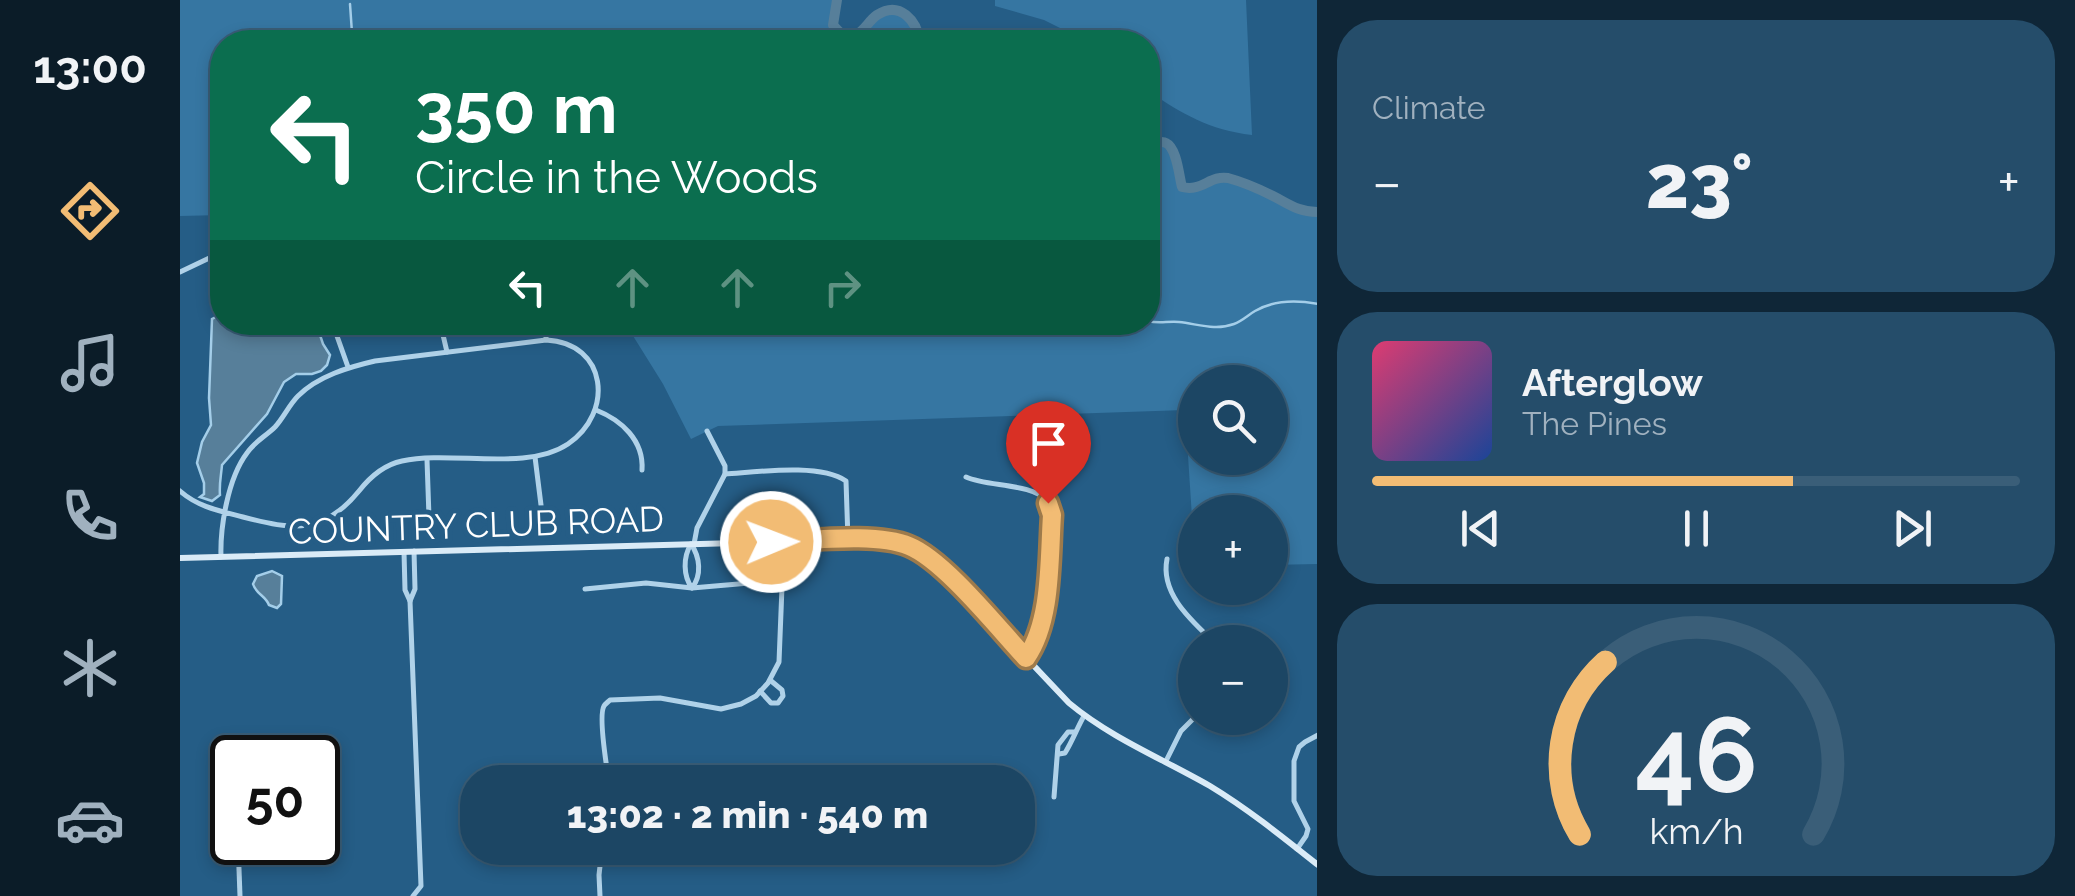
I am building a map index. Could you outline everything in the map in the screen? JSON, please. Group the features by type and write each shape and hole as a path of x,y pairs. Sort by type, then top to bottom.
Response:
{"main road":[{"name":"COUNTRY CLUB ROAD","path":"180,558 848,540 886,540 909,546 930,558 1084,716 1215,789 1317,864"}],"street":[{"path":"180,272 210,258"},
{"path":"337,335 348,368"},
{"path":"443,335 447,352"},
{"path":"546,335 546,340"},
{"path":"180,491 196,504 225,512 278,526 296,528 314,525 340,512 369,479 400,461 534,456 554,451 586,427 596,410 599,386 590,364 573,347 546,340 384,359 348,368 303,392 251,448 236,472 225,512 221,557"},
{"path":"596,410 629,433 641,454 642,470"},
{"path":"692,588 686,580 685,553 726,474 707,431"},
{"path":"534,456 542,513"},
{"path":"428,459 429,517"},
{"path":"726,474 818,471 846,480 848,540"},
{"path":"966,477 1036,493 1050,506 1042,620 1036,642 1026,658"},
{"path":"692,544 698,553 698,579 692,588"},
{"path":"404,552 405,590 410,601 421,886 413,896"},
{"path":"410,601 415,589 414,552"},
{"path":"1167,560 1166,576 1175,598 1196,625"},
{"path":"585,589 646,582 692,588 772,581 781,584 781,654 770,680 760,691 741,704 721,708 660,698 610,700 602,709 607,765"},
{"path":"760,691 771,703 778,703 782,690 770,680"},
{"path":"1054,797 1058,745 1068,732 1075,732 1084,716"},
{"path":"1166,761 1180,735"},
{"path":"1297,849 1308,829 1294,802 1294,761 1305,742 1317,736"},
{"path":"239,865 240,896"},
{"path":"600,865 600,896"}],"shaded area":[{"path":"180,0 836,0 832,25 838,30 210,30 210,215 180,216"},
{"path":"995,0 1246,0 1252,135 1197,120 1160,99 1160,30 1064,30 995,6"},
{"path":"892,11 905,15 916,30 863,30 876,17"},
{"path":"1161,142 1172,152 1182,187 1228,179 1257,188 1299,210 1317,212 1317,564 1288,565 1288,495 1191,495 1189,475 1288,475 1288,365 1178,365 1178,410 718,426 691,439 632,335 1160,335"},
{"path":"211,335 320,335 330,355 321,371 296,374 284,382 267,414 222,465 220,495 212,501 200,497 204,494 204,483 197,463 211,425"},
{"path":"272,571 282,576 281,604 277,608 269,605 253,584 257,576"}],"waterway":[{"path":"837,0 833,25 837,30"},
{"path":"350,4 352,30"},
{"path":"863,30 877,15 893,10 906,15 916,30"},
{"path":"1160,142 1170,146 1175,156 1182,187 1228,178 1299,209 1317,212"},
{"path":"1160,322 1220,327 1278,303 1317,304"}],"route":[{"path":"771,542 886,540 909,546 930,558 951,578 1026,658 1036,642 1042,620 1052,515 1048,503"}]}
